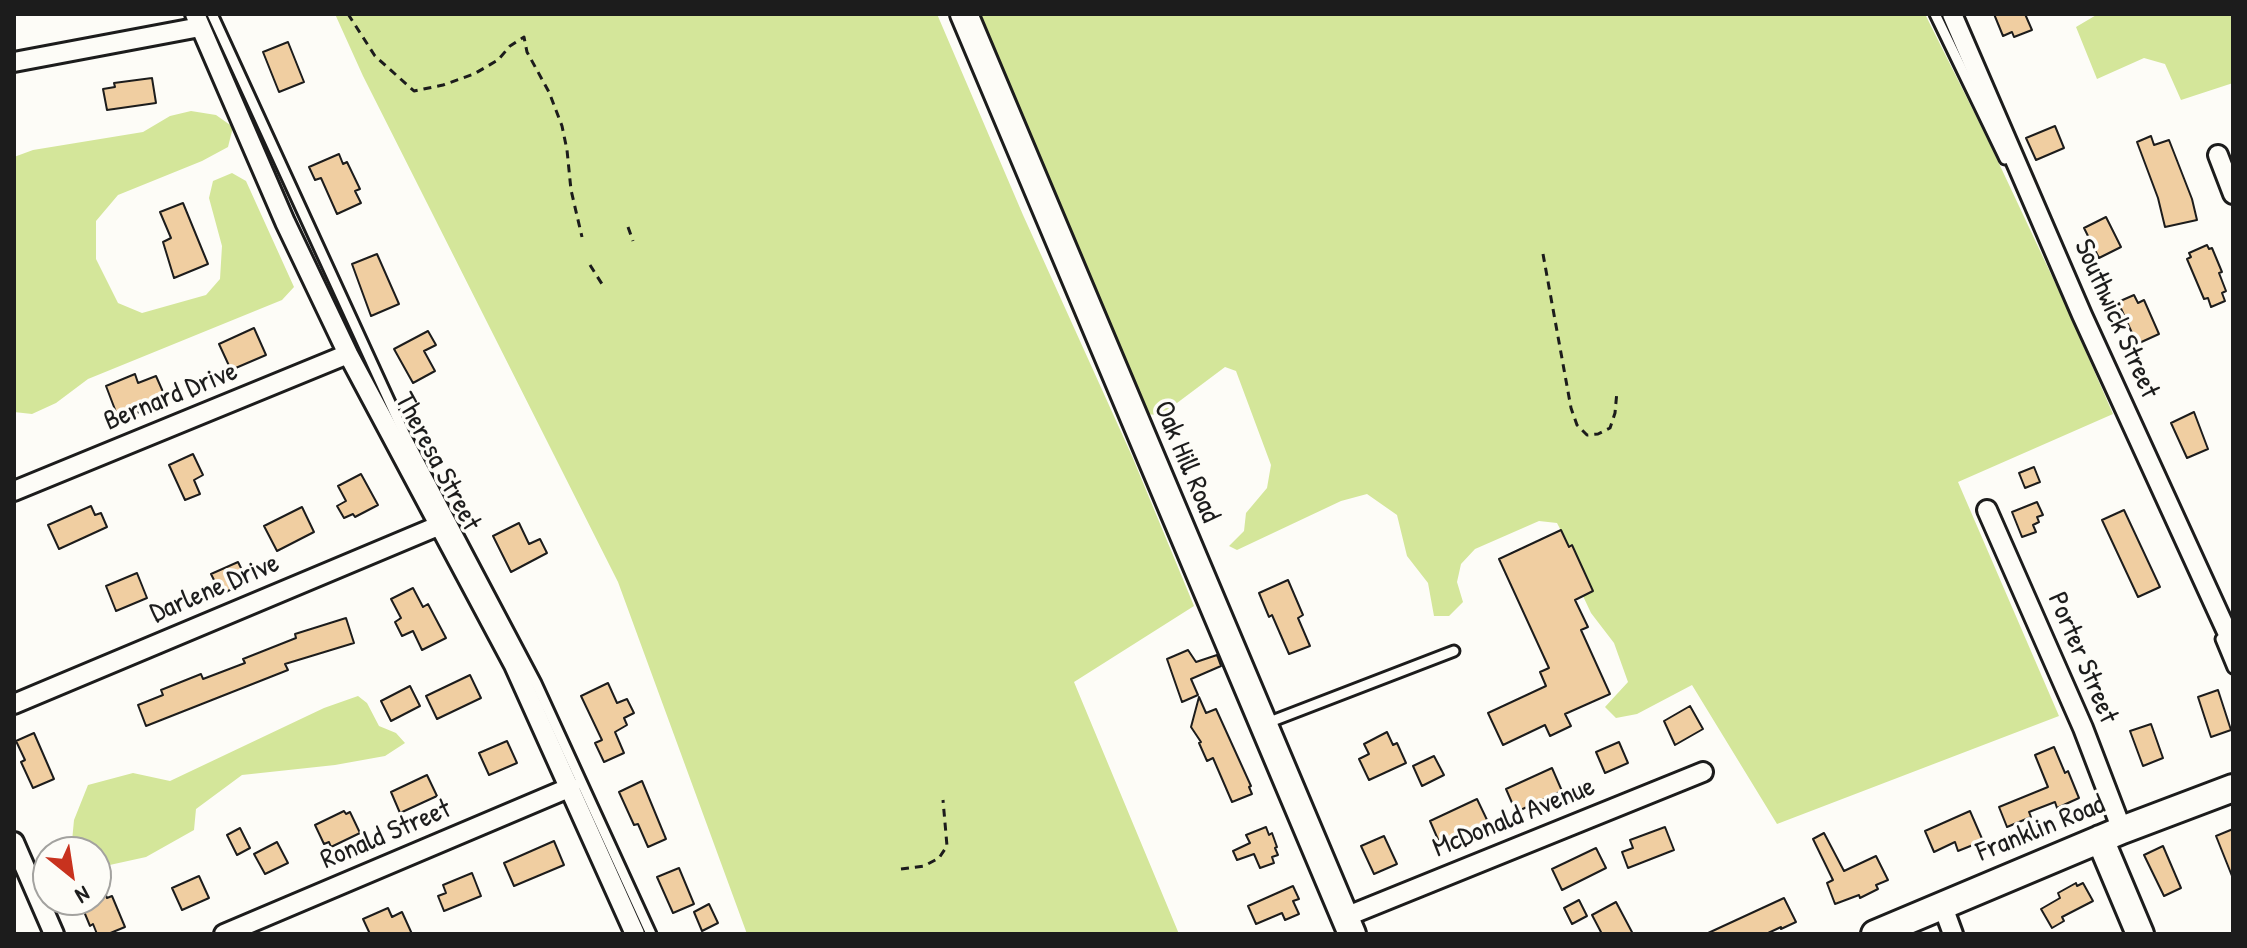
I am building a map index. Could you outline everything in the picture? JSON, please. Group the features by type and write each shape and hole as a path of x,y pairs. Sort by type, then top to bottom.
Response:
{"street":[{"name":"Oak Hill Road","path":"964,14 1349,925"},
{"name":"Southwick Street","path":"1952,14 2113,382 2233,645"},
{"path":"14,62 202,18"},
{"name":"Theresa Street","path":"202,18 285,222 348,354 514,665 635,934"},
{"path":"2218,155 2233,194"},
{"name":"Bernard Drive","path":"14,491 348,354"},
{"name":"Porter Street","path":"1987,510 2083,728 2111,834"},
{"name":"Darlene Drive","path":"14,704 438,526"},
{"name":"McDonald Avenue","path":"1349,925 1703,772"},
{"name":"Ronald Street","path":"224,934 571,787"},
{"name":"Franklin Road","path":"1875,934 2111,834 2233,788"},
{"path":"2111,834 2140,934"},
{"path":"14,842 54,934"},
{"path":"1942,904 1953,934"}],"lane":[{"path":"1935,14 2113,382 2233,668"},
{"path":"202,18 404,433 536,683 651,934"},
{"path":"1263,725 1454,651"}],"path":[{"path":"348,14 375,56 414,91 474,74 498,60 510,46 524,37 527,52 549,92 562,126 571,190 582,237"},
{"path":"628,227 633,241"},
{"path":"1543,254 1571,408 1577,425 1587,435 1610,428 1617,391"},
{"path":"590,265 602,284"},
{"path":"901,869 924,866 939,858 947,846 943,800"}],"green space":[{"path":"335,14 937,14 1023,215 1132,456 1194,606 1074,682 1179,934 747,934 618,582 363,76"},
{"path":"981,14 1925,14 2066,306 2113,414 1958,482 2059,716 1777,824 1692,685 1637,714 1616,718 1605,707 1628,682 1614,643 1591,613 1583,596 1592,591 1557,523 1539,521 1475,549 1461,564 1457,582 1463,602 1449,616 1434,616 1428,583 1407,556 1397,515 1367,494 1341,501 1237,550 1229,546 1244,531 1246,513 1267,488 1271,465 1236,371 1225,367 1161,415 1143,414"},
{"path":"2098,14 2233,14 2233,83 2181,100 2165,64 2144,58 2097,79 2076,27"},
{"path":"191,111 216,115 233,127 228,147 202,161 118,195 96,221 96,259 118,303 142,313 206,295 220,279 222,246 209,198 213,181 232,173 246,181 294,287 282,300 88,379 56,403 32,414 14,412 14,157 33,150 143,132 170,116"},
{"path":"358,696 367,703 379,726 396,733 405,743 385,756 242,775 196,809 194,830 146,857 112,864 112,836 72,836 74,820 88,785 133,773 170,781 324,708"}],"building":[{"path":"1994,14 2025,14 2032,30 2014,37 2012,32 2003,36"},
{"path":"288,42 304,82 279,92 263,52"},
{"path":"152,78 156,103 107,110 103,89 115,87 114,83"},
{"path":"2055,126 2064,148 2036,160 2026,138"},
{"path":"2151,136 2154,145 2169,140 2197,220 2165,227 2158,198 2137,142"},
{"path":"339,154 343,164 347,162 360,189 355,191 361,203 337,214 321,178 315,180 309,167"},
{"path":"183,203 208,264 174,278 163,242 171,238 160,212"},
{"path":"2106,217 2121,247 2099,258 2084,228"},
{"path":"2207,245 2209,249 2212,248 2222,272 2219,273 2226,291 2222,293 2225,301 2211,307 2208,298 2204,299 2187,259 2191,257 2189,253"},
{"path":"377,254 399,304 371,316 352,264"},
{"path":"2134,295 2138,303 2144,300 2159,334 2137,344 2118,302"},
{"path":"254,328 266,355 231,370 219,344"},
{"path":"428,331 436,345 424,351 435,371 413,383 394,349"},
{"path":"135,374 138,383 156,376 167,401 119,420 106,386"},
{"path":"2194,412 2208,449 2187,458 2171,423"},
{"path":"193,454 203,475 194,480 200,494 185,500 169,465"},
{"path":"2034,467 2040,482 2025,488 2019,473"},
{"path":"361,474 378,505 355,517 353,514 344,518 337,506 346,501 338,486"},
{"path":"2037,502 2043,515 2037,517 2039,522 2033,525 2036,532 2022,537 2012,512"},
{"path":"91,506 95,515 101,513 107,527 59,549 48,525"},
{"path":"302,507 314,532 277,551 264,526"},
{"path":"2124,510 2160,587 2138,597 2102,520"},
{"path":"519,523 529,544 540,539 547,553 511,572 493,536"},
{"path":"1561,530 1569,547 1572,545 1593,591 1575,600 1588,627 1581,630 1610,694 1565,714 1571,726 1550,736 1545,725 1503,745 1488,713 1546,686 1540,672 1549,668 1499,559"},
{"path":"238,562 248,582 221,594 211,574"},
{"path":"137,573 147,598 116,611 106,586"},
{"path":"1288,580 1303,615 1298,618 1310,646 1289,654 1259,593"},
{"path":"413,588 423,607 428,604 446,638 422,650 413,631 402,636 395,622 401,618 391,599"},
{"path":"346,618 354,643 285,664 288,670 146,726 138,705 163,695 161,690 201,674 203,679 245,663 243,659 296,638 295,634"},
{"path":"1188,650 1196,662 1217,655 1221,666 1191,679 1198,695 1182,702 1167,659"},
{"path":"470,675 481,698 437,719 426,696"},
{"path":"608,683 617,703 627,699 634,713 624,718 627,725 615,732 624,753 604,762 595,743 602,740 581,696"},
{"path":"410,686 420,706 391,721 381,701"},
{"path":"2218,690 2231,730 2211,737 2198,697"},
{"path":"1199,697 1206,713 1216,709 1252,794 1232,802 1213,758 1207,761 1201,742 1191,727"},
{"path":"1690,706 1703,729 1675,745 1664,721"},
{"path":"2151,724 2163,758 2143,766 2130,731"},
{"path":"1387,732 1393,745 1397,743 1406,763 1369,780 1359,759 1369,754 1364,744"},
{"path":"34,733 54,779 33,788 21,762 25,760 16,741"},
{"path":"507,741 517,763 489,775 479,753"},
{"path":"1619,742 1628,763 1605,773 1596,752"},
{"path":"2054,747 2079,798 2057,808 2055,802 2029,812 2031,817 2007,827 1999,807 2048,787 2035,755"},
{"path":"1434,756 1444,775 1422,786 1413,766"},
{"path":"1552,768 1562,791 1516,812 1506,789"},
{"path":"427,775 437,796 400,813 391,792"},
{"path":"642,781 666,839 648,847 619,792"},
{"path":"1477,799 1488,822 1440,844 1430,821"},
{"path":"344,811 346,814 350,812 360,833 331,847 329,842 324,844 315,825"},
{"path":"1970,811 1983,841 1958,851 1955,842 1934,852 1925,831"},
{"path":"1266,827 1277,847 1278,855 1272,857 1274,863 1260,868 1254,854 1237,860 1233,851 1250,843 1246,835"},
{"path":"1665,827 1674,850 1628,868 1622,852 1633,848 1630,840"},
{"path":"240,828 250,848 237,855 227,835"},
{"path":"2233,829 2233,875 2232,876 2216,836"},
{"path":"1824,833 1844,871 1876,856 1888,880 1860,898 1859,895 1835,904 1827,883 1833,880 1813,839"},
{"path":"1384,836 1397,864 1374,874 1361,846"},
{"path":"554,841 564,865 514,886 504,863"},
{"path":"277,842 288,863 265,874 254,854"},
{"path":"2163,846 2181,888 2164,896 2144,855"},
{"path":"1596,848 1606,868 1562,890 1552,869"},
{"path":"679,868 694,904 673,913 657,877"},
{"path":"472,873 481,896 444,911 438,896 446,893 443,885"},
{"path":"199,876 209,898 182,910 172,888"},
{"path":"2076,883 2077,886 2083,883 2093,901 2062,917 2064,921 2052,928 2041,909 2060,898 2058,893"},
{"path":"1293,886 1299,899 1293,901 1299,914 1285,920 1282,913 1256,924 1248,906"},
{"path":"112,896 125,927 108,934 97,934 93,924 90,926 86,916 112,916"},
{"path":"1784,898 1796,922 1781,929 1766,934 1706,934"},
{"path":"1579,900 1587,916 1572,924 1564,908"},
{"path":"1616,902 1633,934 1602,934 1592,915"},
{"path":"709,904 718,923 702,931 694,912"},
{"path":"388,908 392,917 402,912 412,934 370,934 363,919"}]}
